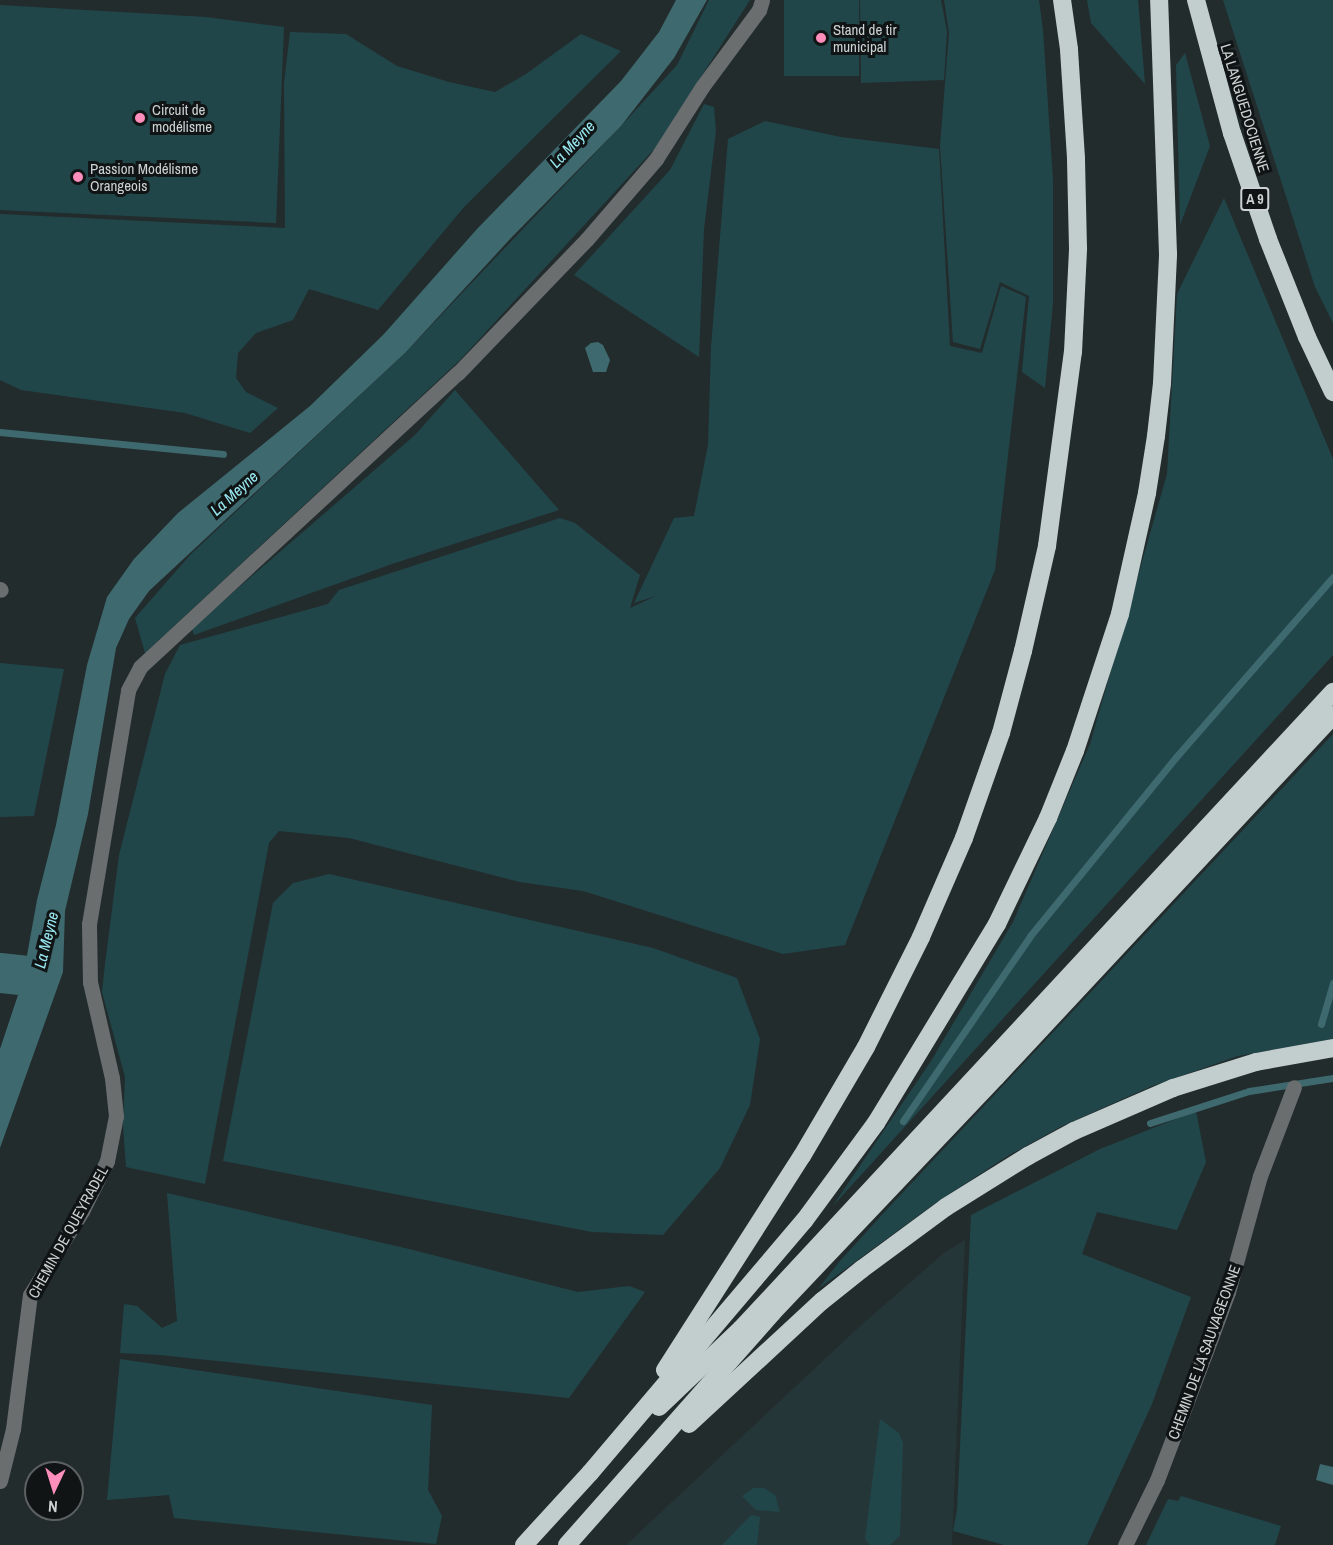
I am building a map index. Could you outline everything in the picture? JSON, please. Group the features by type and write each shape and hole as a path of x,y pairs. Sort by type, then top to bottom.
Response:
{"highway":[{"path":"621,1436 766,1214 866,1047 921,937 964,838 1001,733 1047,546 1073,352 1078,248 1076,158 1069,49 1062,0"},
{"path":"524,1545 590,1473 804,1221 876,1123 997,924 1048,818 1075,751 1120,614 1147,493 1157,425 1168,254 1160,0"},
{"name":"LA LANGUEDOCIENNE","path":"1196,0 1232,133 1261,218 1292,300 1333,392"},
{"path":"590,1473 741,1329 1333,693"},
{"path":"567,1545 772,1313 974,1102 1333,715"},
{"path":"617,1490 822,1301 907,1234 988,1179 1074,1131 1173,1088 1256,1062 1333,1048"}],"street":[{"name":"CHEMIN DE QUEYRADEL","path":"0,1481 13,1429 30,1295 82,1211 107,1161 116,1116 112,1078 90,982 89,924 122,712 128,690 140,667 458,374 587,239 656,159 702,87 759,10 762,0"},
{"name":"CHEMIN DE LA SAUVAGEONNE","path":"1125,1545 1157,1480 1228,1292 1260,1176 1294,1087"}],"shaded area":[{"path":"709,0 750,0 657,146 460,360 145,653 135,618 191,554 405,353 621,126 677,65"},
{"name":"Stand de tir municipal","path":"784,0 859,0 859,76 784,76"},
{"path":"860,0 941,0 947,31 944,80 861,83"},
{"path":"944,0 1039,0 1053,180 1053,303 1045,388 1022,372 1029,296 1000,282 980,349 953,342 940,146 949,33"},
{"path":"1087,0 1138,0 1145,84 1091,23"},
{"path":"1223,0 1333,0 1333,323 1315,287"},
{"name":"Circuit de modélisme","path":"0,5 206,17 284,27 276,223 0,210"},
{"path":"290,32 346,34 397,66 449,82 495,92 526,74 581,34 621,51 464,207 378,310 309,289 293,320 256,333 238,353 236,378 246,392 278,408 250,433 185,413 21,390 0,380 0,214 285,228 284,83"},
{"path":"1185,53 1210,146 1180,225 1176,65"},
{"path":"704,104 714,107 716,131 704,229 699,357 574,275 670,170"},
{"path":"765,121 841,137 939,149 950,346 982,353 1001,286 1026,297 995,570 845,945 783,954 583,891 520,882 349,838 279,831 269,843 205,1184 126,1167 123,1126 125,1077 102,992 119,855 165,674 180,645 328,604 339,590 560,518 575,523 640,575 630,608 656,596 634,603 674,518 694,516 708,445 711,347 728,139"},
{"path":"1224,198 1333,459 1333,655 832,1207 931,1061 1013,922 1090,744 1167,474 1177,294"},
{"path":"455,390 559,510 392,564 194,635 192,628 415,435"},
{"path":"0,663 64,669 34,816 0,817"},
{"path":"1333,734 1333,1039 1238,1056 1152,1086 1062,1126 1006,1157 934,1204 818,1289 839,1262 891,1205"},
{"path":"329,874 653,948 737,978 760,1039 750,1105 720,1168 663,1235 592,1232 223,1161 273,903 293,883"},
{"path":"1196,1111 1206,1162 1177,1230 1097,1212 1082,1254 1191,1297 1152,1404 1087,1545 1004,1545 953,1531 957,1510 971,1215 1100,1149"},
{"path":"167,1193 409,1249 578,1292 629,1286 645,1292 569,1398 160,1355 120,1353 124,1304 137,1306 162,1328 177,1321"},
{"path":"965,1240 952,1545 626,1545 859,1327 945,1252"},
{"path":"120,1359 432,1405 428,1490 442,1516 436,1544 174,1518 169,1495 107,1500"},
{"path":"880,1419 899,1433 903,1443 900,1536 890,1545 870,1545 865,1539"},
{"path":"753,1488 764,1488 775,1495 780,1512 756,1510 742,1496"},
{"path":"1181,1496 1281,1526 1275,1545 1146,1545 1168,1499 1178,1501"},
{"path":"751,1515 760,1517 757,1545 722,1545"}],"water":[{"name":"La Meyne","path":"676,0 707,0 674,58 621,126 511,238 405,353 149,591 129,619 116,648 88,814 65,911 63,972 0,1148 0,1049 22,983 37,900 56,825 87,665 107,597 134,559 178,513 310,406 384,334 477,229 621,81 659,32"},
{"path":"598,342 603,345 610,360 606,372 593,372 585,348 591,343"},
{"path":"1320,1464 1333,1467 1333,1485 1316,1480"}],"waterway":[{"path":"0,432 223,454"},
{"path":"903,1121 1030,936 1176,757 1333,577"},
{"path":"0,973 37,977"},
{"path":"1321,1024 1333,983"},
{"path":"1150,1123 1249,1091 1333,1078"}],"place":[{"name":"Stand de tir municipal","path":"821,38"},
{"name":"Circuit de modélisme","path":"140,118"},
{"name":"Passion Modélisme Orangeois","path":"78,177"}]}
